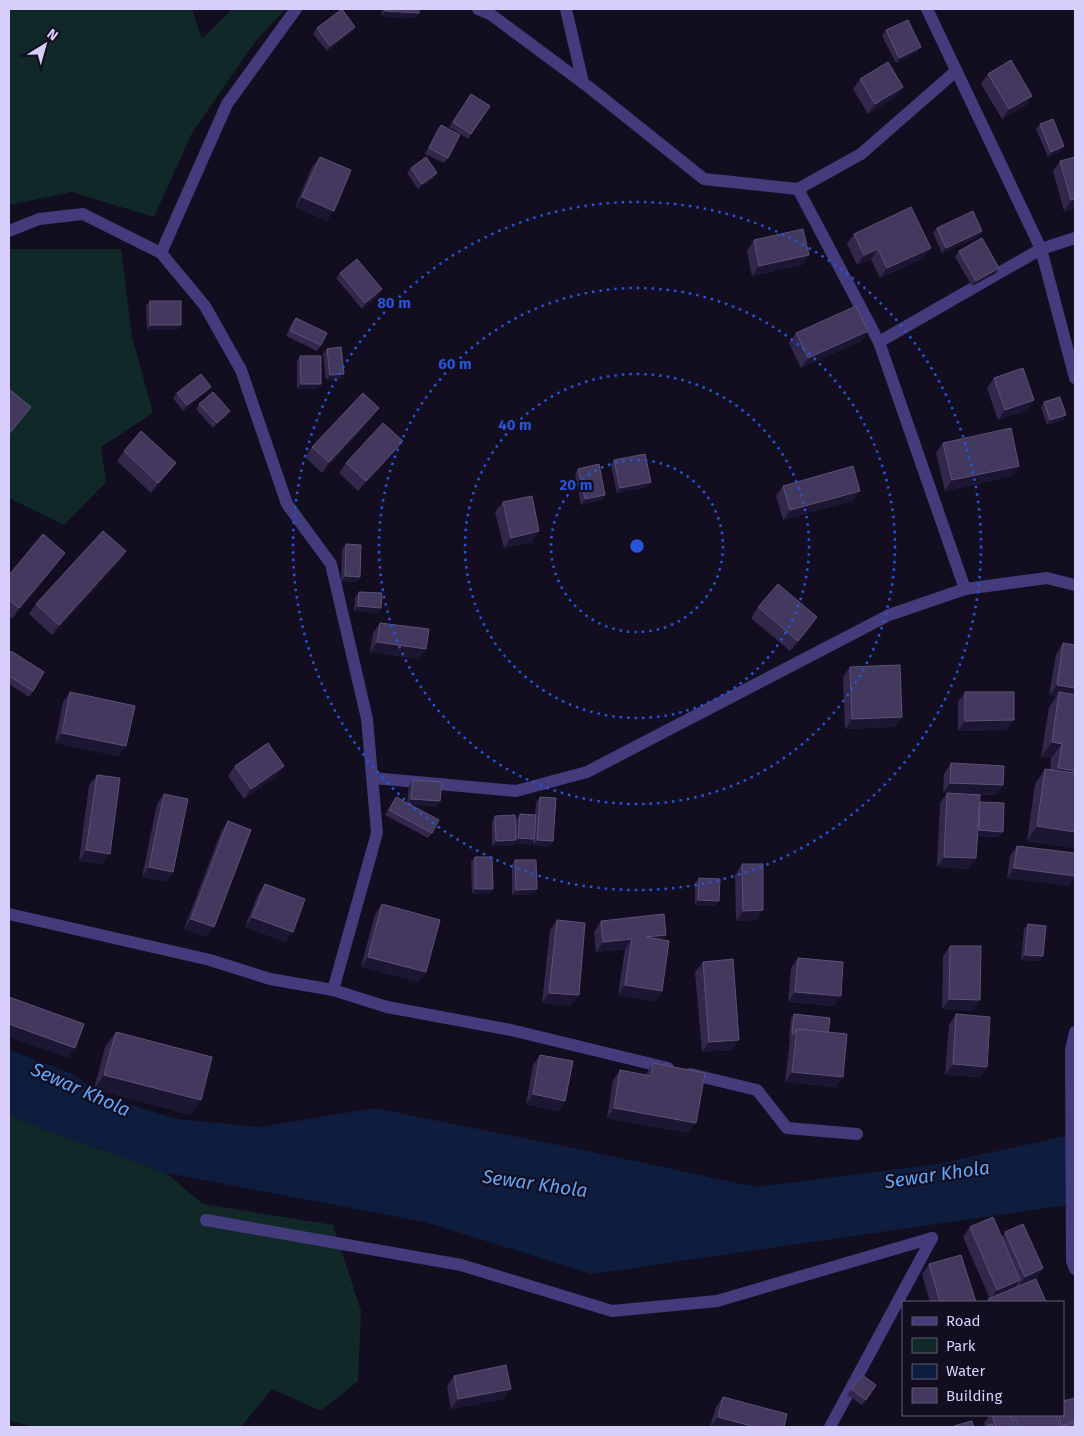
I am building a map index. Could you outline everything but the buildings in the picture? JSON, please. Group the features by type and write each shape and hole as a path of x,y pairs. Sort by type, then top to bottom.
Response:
{"street":[{"path":"161,253 227,104 296,9"},
{"path":"478,9 490,14 583,83 704,179 798,189 861,154 956,71"},
{"path":"566,9 583,83"},
{"path":"927,9 1041,249 1075,378"},
{"path":"798,189 880,342 965,589"},
{"path":"9,231 39,219 83,214 161,253 205,306 241,370 287,504 331,564 366,719 377,833 333,990"},
{"path":"880,342 1041,249 1075,238"},
{"path":"373,778 516,791 587,772 889,616 965,589 1047,578 1075,585"},
{"path":"9,914 210,960 270,979 333,990 387,1007 510,1030 757,1090 787,1128 857,1134"},
{"path":"1074,1265 1072,1050 1075,1032"},
{"path":"206,1220 461,1265 612,1311 717,1301 932,1238 830,1427"}],"green space":[{"path":"9,9 192,9 202,39 232,9 285,9 255,42 192,133 154,217 72,192 9,205"},
{"path":"9,249 121,249 132,337 153,413 101,447 106,482 64,525 9,498"},
{"path":"9,1112 19,1120 166,1173 203,1204 333,1225 361,1311 358,1381 321,1411 272,1389 241,1427 34,1427 9,1421"}],"water":[{"name":"Sewar Khola","path":"9,1050 75,1075 99,1095 177,1119 260,1127 375,1108 756,1187 938,1164 1075,1134 1075,1204 592,1274 425,1222 166,1173 19,1120 9,1112"}]}
